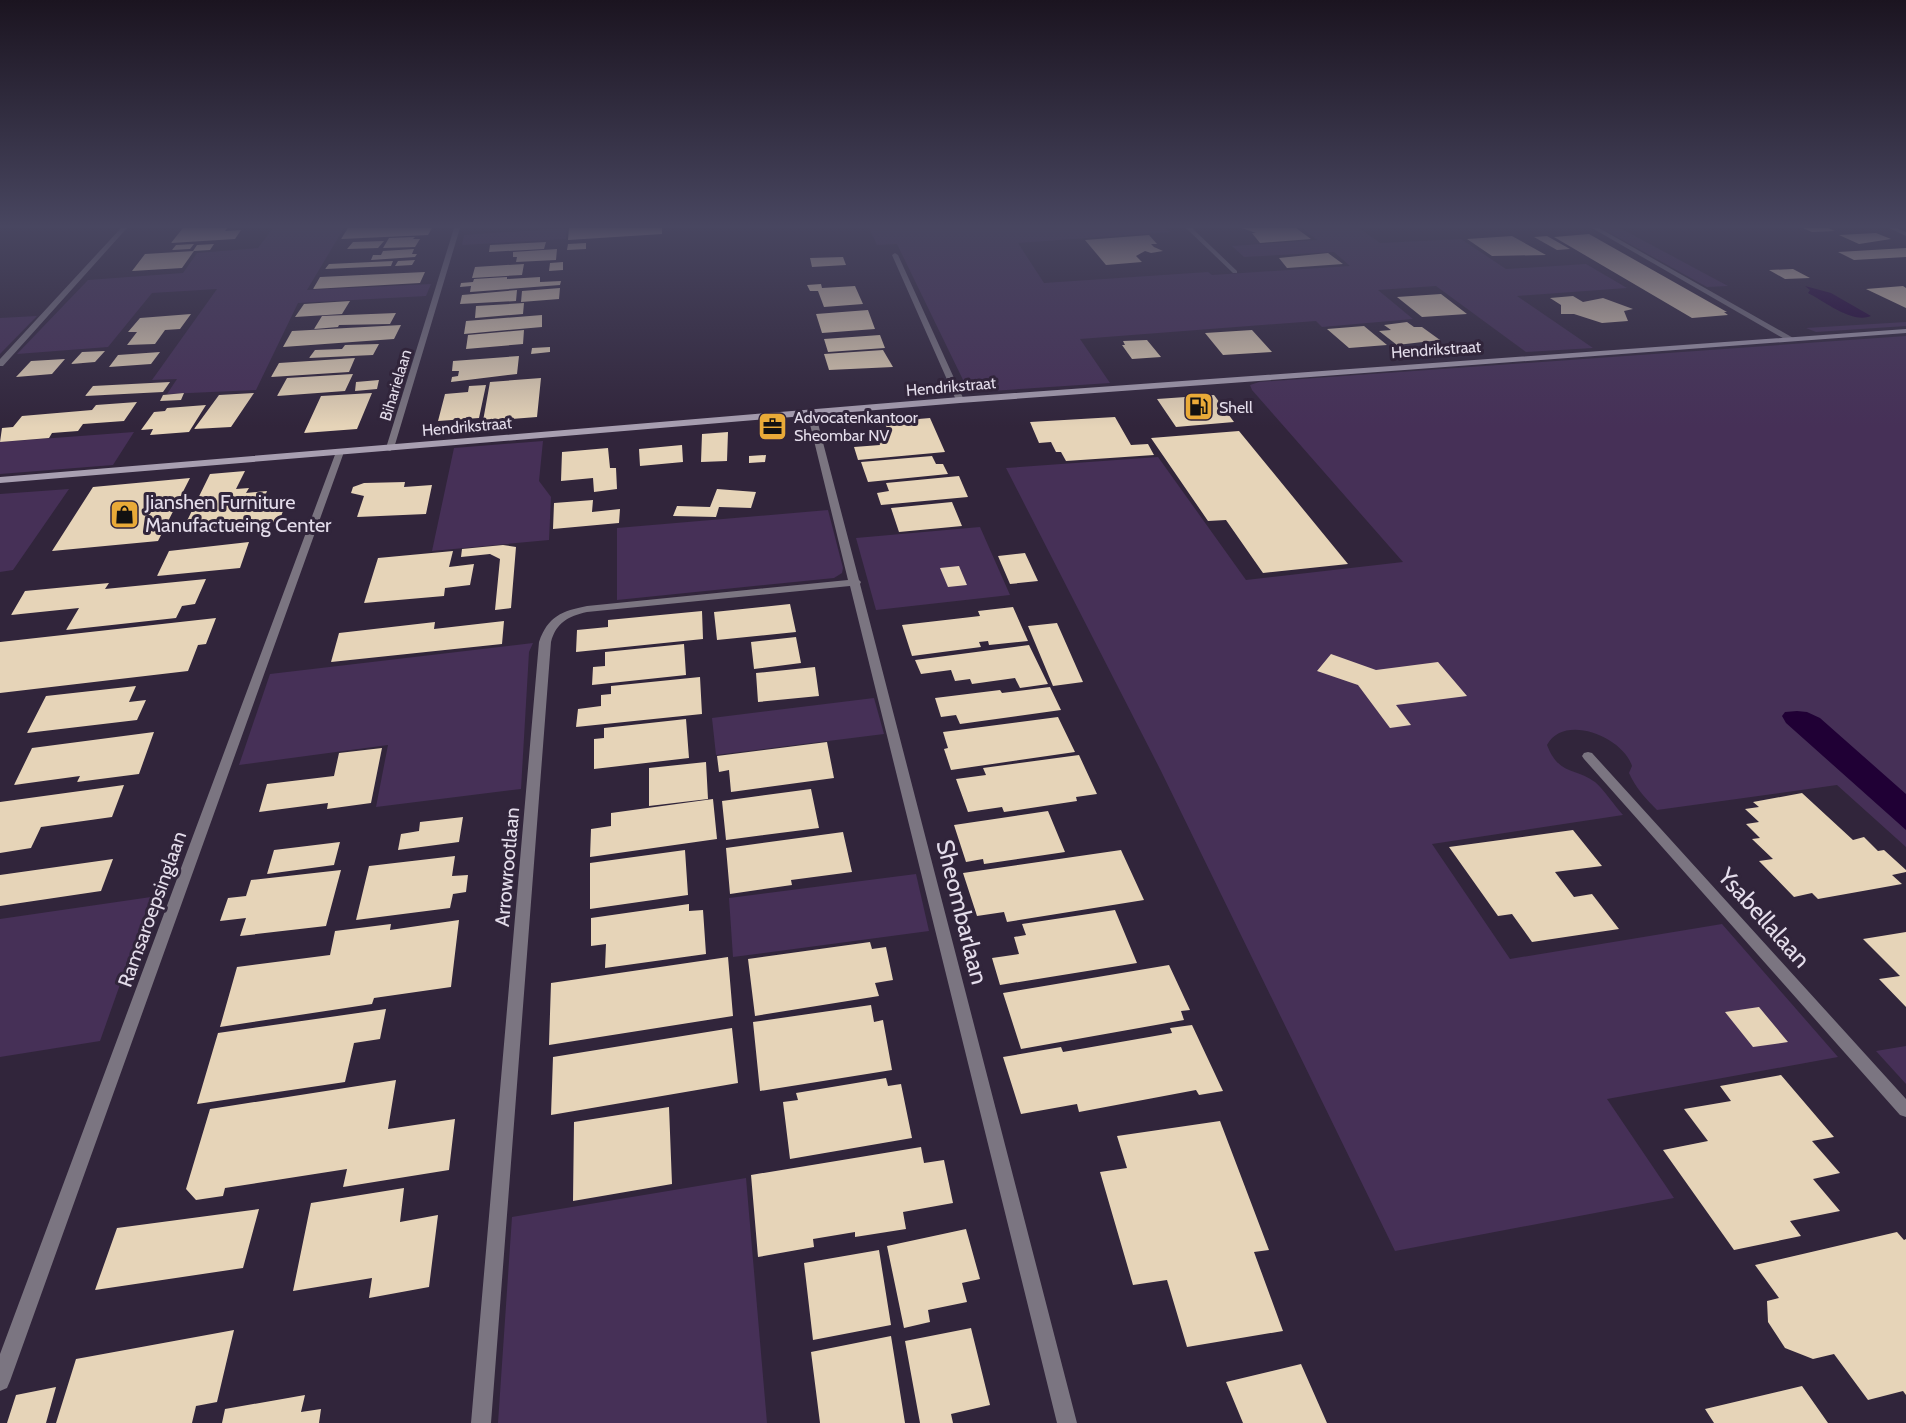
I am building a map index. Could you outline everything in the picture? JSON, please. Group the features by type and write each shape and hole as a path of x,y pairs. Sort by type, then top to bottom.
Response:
{"street":[{"path":"0,364 63,294"},
{"name":"Biharielaan","path":"390,448 437,294"},
{"path":"913,294 960,400"},
{"path":"1712,294 1791,339"},
{"name":"Hendrikstraat","path":"0,480 960,400 1906,331"},
{"name":"Sheombarlaan","path":"812,412 1067,1423"},
{"name":"Ramsaroepsinglaan","path":"0,1380 340,452"},
{"name":"Arrowrootlaan","path":"481,1423 543,665 549,629 568,613 587,609 856,582"},
{"name":"Ysabellalaan","path":"1588,756 1906,1110"}],"shaded area":[{"path":"74,294 151,294 108,347 17,354"},
{"path":"213,294 427,294 298,303 256,390 167,394 177,379 152,380"},
{"path":"921,294 1383,294 1413,319 1322,327 1316,321 1080,339 1110,383 975,392 966,386"},
{"path":"1447,294 1539,294 1517,296 1593,348 1526,352"},
{"path":"1810,294 1833,294 1871,316 1855,317"},
{"path":"37,316 0,354 0,318"},
{"path":"1906,322 1906,326 1816,332 1806,328"},
{"path":"1906,336 1906,847 1837,785 1657,810 1629,773 1632,766 1626,755 1606,738 1579,730 1566,731 1555,736 1547,745 1552,755 1568,770 1595,782 1623,815 1432,844 1510,959 1722,924 1838,1057 1607,1099 1674,1198 1395,1251 1161,771 1006,468 1158,457 1246,580 1403,562 1250,385 1259,382"},
{"path":"134,432 113,465 0,474 0,442"},
{"path":"543,441 539,481 551,497 549,540 432,551 454,448"},
{"path":"69,489 13,570 0,572 0,494"},
{"path":"828,510 843,568 842,573 834,578 617,600 617,528"},
{"path":"980,527 1010,595 876,610 856,538"},
{"path":"533,643 529,652 521,789 376,807 388,745 239,765 270,674"},
{"path":"874,698 884,734 716,755 712,718"},
{"path":"1785,712 1807,712 1820,718 1906,794 1906,830 1786,723 1782,716"},
{"path":"916,874 929,931 733,957 729,898"},
{"path":"151,897 100,1041 0,1057 0,919"},
{"path":"1906,1046 1906,1084 1876,1051"},
{"path":"746,1178 767,1423 498,1423 512,1217"}],"building":[{"path":"517,294 516,301 460,304 462,295"},
{"path":"522,294 559,294 559,299 521,302"},
{"path":"819,294 859,294 863,304 824,307"},
{"path":"1442,294 1467,314 1422,317 1397,297"},
{"path":"1652,294 1696,294 1727,312 1724,312 1728,315 1692,318"},
{"path":"1877,294 1906,294 1906,308"},
{"path":"1573,296 1583,302 1603,298 1633,309 1624,311 1628,321 1602,323 1574,314 1561,314 1561,305 1550,298"},
{"path":"350,301 342,314 295,317 304,304"},
{"path":"524,303 523,314 475,318 476,306"},
{"path":"868,310 875,329 822,333 816,314"},
{"path":"396,313 390,324 339,325 338,327 314,329 322,316"},
{"path":"191,314 180,329 165,330 155,344 127,345 137,332 128,332 140,318"},
{"path":"542,315 542,327 464,334 466,321"},
{"path":"1407,322 1414,327 1422,327 1440,340 1397,345 1379,331 1391,330 1384,325"},
{"path":"401,325 394,339 283,347 292,331"},
{"path":"1364,326 1387,345 1349,348 1327,329"},
{"path":"524,330 523,344 466,349 468,335"},
{"path":"1252,330 1272,352 1223,355 1205,333"},
{"path":"880,335 885,348 828,352 824,339"},
{"path":"1147,340 1161,357 1132,359 1122,345 1125,345 1123,341"},
{"path":"379,344 373,355 309,358 315,350 342,349 345,345"},
{"path":"550,347 550,352 531,354 532,348"},
{"path":"883,350 893,367 829,370 824,354"},
{"path":"105,351 95,362 71,364 82,352"},
{"path":"160,352 151,364 109,367 118,355"},
{"path":"519,356 517,374 451,382 452,377 458,376 459,371 452,371 453,361"},
{"path":"355,358 349,372 271,377 279,363"},
{"path":"65,359 52,374 16,377 31,361"},
{"path":"353,374 345,391 277,396 287,378"},
{"path":"541,378 537,417 483,421 490,382"},
{"path":"379,380 377,389 355,391 356,382"},
{"path":"170,382 163,392 85,396 93,386"},
{"path":"486,385 479,418 438,421 445,394 468,392 469,386"},
{"path":"184,393 181,400 160,401 163,395"},
{"path":"254,393 231,427 194,429 219,395"},
{"path":"372,393 357,429 304,433 321,396"},
{"path":"1214,395 1234,422 1176,427 1157,399"},
{"path":"137,402 124,421 83,424 78,431 52,433 49,438 0,442 2,428 13,427 22,416 92,410 96,405"},
{"path":"206,405 189,432 150,435 153,429 141,430 154,412 165,411 167,408"},
{"path":"1115,417 1131,445 1148,444 1154,455 1066,461 1061,452 1056,452 1051,442 1039,443 1030,422"},
{"path":"930,418 945,452 858,460 854,447 880,445 875,431 888,430 884,422"},
{"path":"1239,431 1348,564 1263,573 1226,520 1208,521 1151,438"},
{"path":"728,432 727,461 701,462 702,434"},
{"path":"682,445 683,462 640,466 639,449"},
{"path":"608,448 610,468 616,468 617,489 594,492 593,478 561,481 562,452"},
{"path":"766,455 765,462 749,463 749,456"},
{"path":"932,456 936,464 943,464 948,474 868,482 861,462"},
{"path":"245,471 236,489 249,488 246,493 267,491 263,502 287,500 279,522 182,531 210,474"},
{"path":"959,476 968,497 881,505 877,493 889,491 886,483"},
{"name":"Jianshen Furniture Manufactueing Center","path":"190,478 158,541 52,551 93,487"},
{"path":"405,482 404,487 432,485 426,514 357,517 364,496 351,493 353,487 364,483"},
{"path":"717,489 756,492 751,508 719,507 716,517 673,516 677,506 710,507"},
{"path":"593,500 592,512 620,509 619,523 553,529 554,503"},
{"path":"952,502 962,526 899,532 891,508"},
{"path":"249,542 240,568 157,576 169,551"},
{"path":"503,545 516,547 511,608 495,610 500,559 490,554 461,557 462,549"},
{"path":"453,551 449,567 474,564 470,585 445,588 444,596 364,603 378,558"},
{"path":"1025,553 1038,581 1010,584 998,556"},
{"path":"959,566 967,585 948,587 940,568"},
{"path":"206,579 195,604 182,606 176,618 66,630 79,608 11,615 25,591 109,583 105,589"},
{"path":"790,604 796,632 717,640 714,612"},
{"path":"1013,607 1028,641 989,645 988,641 979,642 981,647 912,656 902,625 980,616 978,611"},
{"path":"702,611 703,639 576,652 577,630 608,627 608,620"},
{"path":"216,618 206,644 198,645 188,671 0,693 0,642"},
{"path":"504,621 502,644 331,662 339,633 435,622 434,629"},
{"path":"1057,623 1083,682 1053,686 1028,626"},
{"path":"796,637 801,663 754,669 751,642"},
{"path":"684,644 686,675 592,685 593,667 605,666 605,652"},
{"path":"1029,645 1048,684 1020,688 1015,678 972,684 970,679 955,681 951,670 921,674 915,660"},
{"path":"1331,654 1376,670 1438,662 1467,696 1396,705 1411,725 1390,728 1358,685 1317,671"},
{"path":"815,667 819,696 758,702 756,673"},
{"path":"700,677 702,714 576,727 578,709 601,706 601,695 611,694 611,686"},
{"path":"136,686 129,702 146,700 137,720 27,733 46,696"},
{"path":"1050,687 1061,710 960,724 956,715 941,717 935,698 1000,690 1002,693"},
{"path":"1058,717 1075,752 951,770 944,749 948,748 943,732"},
{"path":"686,719 689,758 594,769 594,739 604,738 604,728"},
{"path":"154,732 139,774 77,782 80,776 14,785 32,748"},
{"path":"827,742 834,778 731,792 729,770 719,772 717,756"},
{"path":"382,748 371,803 327,809 328,803 259,812 267,784 334,776 339,753"},
{"path":"1079,755 1097,794 1076,797 1077,801 1004,812 1002,807 968,812 956,779 986,775 983,768"},
{"path":"706,762 708,799 649,806 649,768"},
{"path":"124,785 112,817 41,827 31,848 0,853 0,802"},
{"path":"811,789 819,828 726,840 722,801"},
{"path":"1802,793 1853,840 1864,837 1878,851 1884,850 1906,870 1906,872 1892,875 1902,884 1818,899 1812,893 1794,897 1759,861 1773,859 1752,839 1760,838 1746,824 1759,822 1745,809 1759,807 1753,802"},
{"path":"713,799 717,839 590,857 591,829 611,826 611,813"},
{"path":"1048,811 1065,852 984,864 983,859 966,862 954,825"},
{"path":"463,817 459,842 398,850 401,834 419,831 420,822"},
{"path":"1573,830 1602,866 1555,872 1574,897 1592,894 1619,929 1532,942 1512,914 1498,916 1449,847"},
{"path":"843,832 852,872 791,880 792,885 730,894 726,848"},
{"path":"340,842 334,865 267,874 274,850"},
{"path":"685,850 688,895 590,909 590,863"},
{"path":"1121,850 1144,900 1007,922 1004,912 977,916 963,873"},
{"path":"455,856 452,876 468,875 466,892 453,894 450,908 356,920 369,866"},
{"path":"113,859 101,891 0,906 0,875"},
{"path":"341,870 326,926 240,936 246,918 220,921 228,898 246,896 251,880"},
{"path":"689,904 689,911 703,910 706,954 605,968 606,944 591,946 591,918"},
{"path":"1115,910 1137,963 1000,985 992,958 1019,954 1014,937 1026,935 1022,924"},
{"path":"459,920 451,987 374,998 372,1004 220,1027 237,967 330,955 335,931 391,924 390,930"},
{"path":"1906,932 1906,1007 1879,979 1900,976 1863,939"},
{"path":"870,942 872,949 886,947 893,980 875,983 879,996 755,1016 748,959"},
{"path":"728,957 733,1016 549,1045 551,983"},
{"path":"1169,965 1190,1010 1181,1011 1184,1020 1021,1049 1003,993"},
{"path":"871,1005 874,1022 883,1020 892,1070 760,1091 753,1022"},
{"path":"1759,1007 1788,1042 1753,1047 1725,1012"},
{"path":"386,1009 380,1039 354,1043 345,1082 197,1104 218,1033"},
{"path":"1192,1025 1223,1091 1199,1095 1196,1090 1079,1112 1077,1104 1021,1114 1003,1057 1061,1047 1063,1052 1172,1033 1170,1028"},
{"path":"732,1028 738,1083 551,1115 553,1057"},
{"path":"1781,1075 1834,1137 1812,1141 1840,1173 1813,1179 1840,1211 1790,1221 1801,1236 1734,1250 1663,1150 1708,1141 1684,1109 1731,1101 1720,1086"},
{"path":"886,1078 888,1086 901,1084 912,1138 790,1159 783,1102 798,1100 796,1093"},
{"path":"396,1080 388,1129 455,1119 449,1170 343,1187 347,1169 225,1188 223,1196 196,1200 186,1189 210,1109"},
{"path":"669,1107 672,1184 573,1201 574,1122"},
{"path":"1220,1121 1269,1250 1254,1252 1283,1331 1187,1347 1167,1280 1133,1285 1100,1172 1127,1168 1117,1136"},
{"path":"921,1147 924,1163 944,1160 953,1203 903,1212 906,1229 855,1237 855,1232 813,1239 814,1247 758,1257 751,1175"},
{"path":"404,1188 400,1222 438,1215 429,1287 369,1298 372,1278 293,1291 311,1203"},
{"path":"259,1209 243,1268 95,1290 117,1228"},
{"path":"966,1229 980,1279 962,1283 967,1302 928,1310 930,1322 904,1328 887,1246"},
{"path":"1897,1232 1904,1240 1906,1239 1906,1395 1903,1391 1868,1400 1834,1354 1813,1359 1785,1348 1768,1322 1767,1301 1779,1298 1755,1265"},
{"path":"879,1250 891,1325 813,1340 804,1263"},
{"path":"971,1328 990,1405 951,1414 953,1423 920,1423 905,1341"},
{"path":"234,1330 217,1402 196,1406 192,1423 56,1423 76,1359"},
{"path":"891,1336 905,1423 820,1423 811,1352"},
{"path":"1301,1364 1327,1423 1243,1423 1226,1382"},
{"path":"1802,1386 1828,1423 1714,1423 1705,1409"},
{"path":"56,1387 46,1423 7,1423 16,1395"},
{"path":"305,1395 301,1412 321,1409 319,1423 222,1423 225,1409"}],"place":[{"name":"Shell","path":"1198,407"},
{"name":"Advocatenkantoor Sheombar NV","path":"773,426"},
{"name":"Jianshen Furniture Manufactueing Center","path":"124,514"}]}
